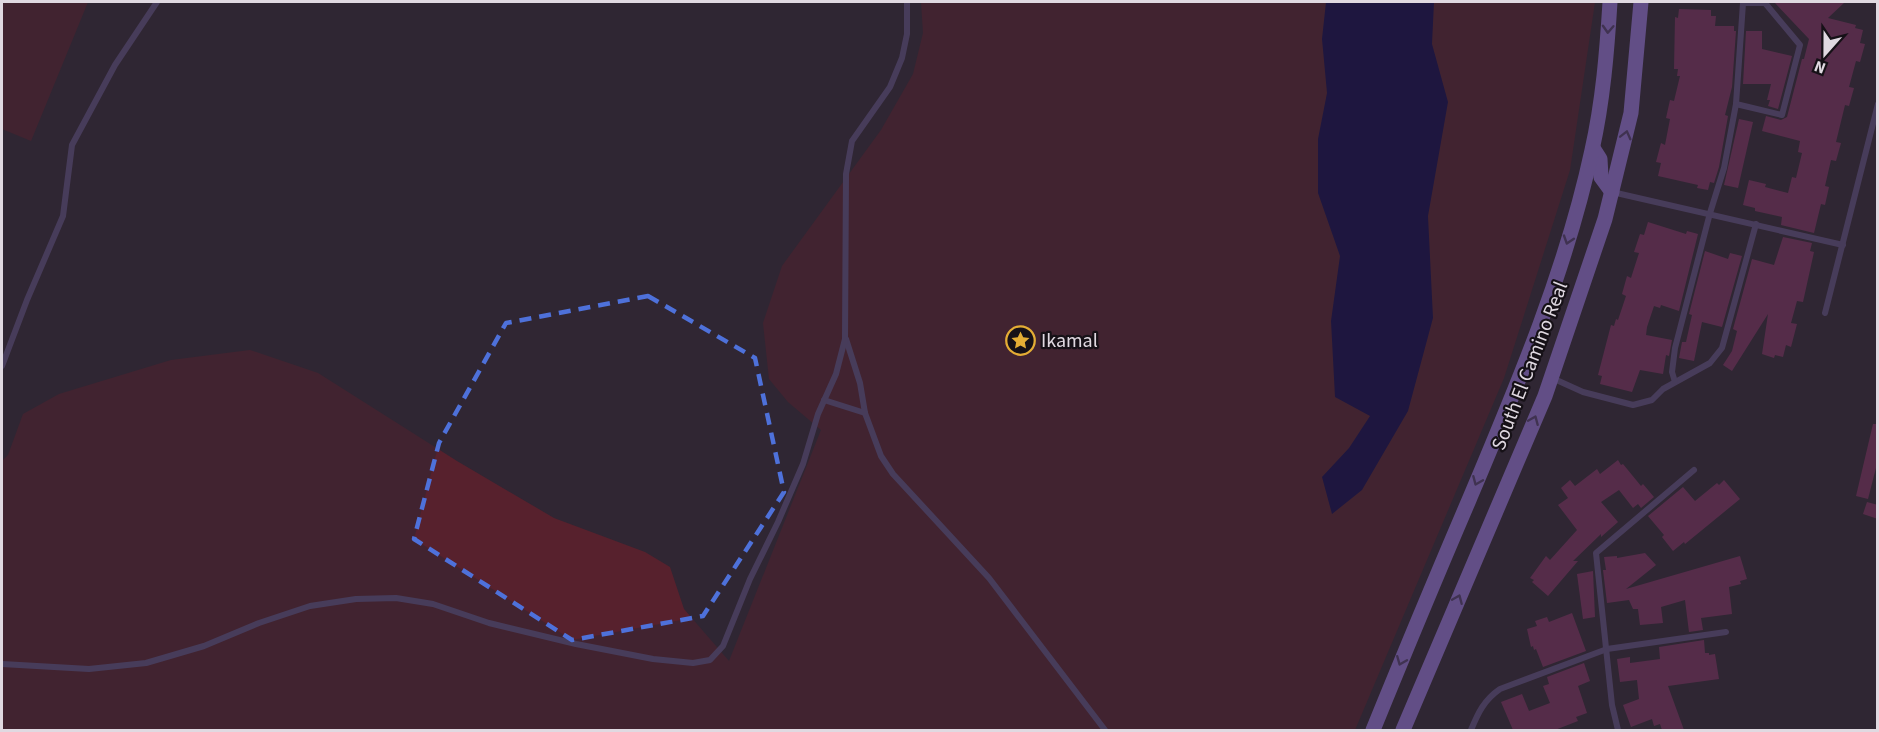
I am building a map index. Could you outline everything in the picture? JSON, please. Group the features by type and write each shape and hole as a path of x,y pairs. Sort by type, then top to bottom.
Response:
{"main road":[{"name":"South El Camino Real","path":"1372,730 1520,380 1575,218 1593,147 1607,57 1610,2"},
{"name":"South El Camino Real","path":"1403,730 1551,378 1605,219 1631,113 1641,2"},
{"path":"1593,147 1600,159 1601,177 1612,192"}],"lane":[{"path":"2,366 63,216 72,145 115,65 157,2"},
{"path":"2,664 89,669 146,663 204,646 259,623 310,606 356,599 396,598 433,604 489,623 576,644 693,663 710,660 723,646 750,579 778,522 803,464 824,400 836,374 845,339 846,174 852,141 890,87 902,58 907,34 907,2"},
{"path":"1675,382 1672,372 1675,348 1724,168 1736,104 1743,3 1765,3 1800,45 1782,115 1736,104"},
{"path":"1825,313 1878,104"},
{"path":"1612,192 1843,245"},
{"path":"1551,378 1583,392 1633,405 1652,400 1663,388 1710,363 1722,348 1756,224"},
{"path":"845,339 860,383 865,413 881,456 893,474 989,578 1105,730"},
{"path":"824,400 865,413"},
{"path":"1618,730 1612,705 1596,553 1694,470"},
{"path":"1471,730 1480,708 1490,696 1500,689 1607,649 1726,632"}],"highlighted area":[{"path":"648,296 755,358 784,492 703,616 572,640 414,539 439,443 506,323"}],"shaded area":[{"path":"2,2 88,2 31,141 2,129"},
{"path":"921,2 1595,2 1570,170 1504,378 1355,730 2,730 2,461 8,455 23,414 59,394 171,360 250,350 318,373 457,461 554,518 645,552 670,567 684,609 729,661 821,430 788,402 769,379 763,323 782,266 881,130 913,74 923,33"},
{"path":"1326,2 1434,2 1432,44 1448,102 1428,216 1433,318 1408,411 1362,490 1332,514 1322,477 1349,448 1370,416 1335,397 1331,321 1340,256 1318,193 1318,139 1327,93 1322,39"}],"building":[{"path":"1774,2 1845,2 1828,18 1856,25 1855,28 1863,30 1860,43 1865,44 1860,62 1856,61 1849,87 1854,88 1849,106 1845,105 1836,142 1841,143 1836,161 1831,160 1825,186 1829,187 1825,205 1821,204 1814,233 1781,225 1782,217 1755,211 1755,208 1743,205 1749,180 1788,193 1792,177 1796,178 1802,153 1798,152 1800,141 1762,131 1766,116 1781,120 1787,117 1809,39"},
{"path":"1679,9 1711,10 1711,16 1716,16 1715,26 1734,26 1734,31 1736,31 1732,87 1725,115 1728,116 1719,167 1714,183 1710,182 1708,190 1697,188 1698,185 1658,176 1661,163 1656,162 1661,143 1665,145 1670,119 1666,118 1670,100 1674,101 1680,76 1677,76 1678,69 1674,69 1675,17 1678,18"},
{"path":"1746,31 1762,31 1762,49 1792,56 1778,109 1768,106 1770,100 1767,100 1771,84 1743,84"},
{"path":"1739,119 1753,122 1738,188 1724,185"},
{"path":"1648,222 1686,234 1687,231 1698,234 1679,311 1661,305 1660,308 1654,306 1647,327 1646,335 1672,340 1669,356 1666,355 1663,374 1640,370 1632,392 1600,384 1602,376 1598,375 1611,325 1614,326 1616,319 1618,320 1626,296 1622,294 1627,276 1631,278 1639,253 1634,252 1640,234 1644,235"},
{"path":"1783,237 1812,243 1810,251 1814,252 1803,302 1797,301 1791,323 1797,324 1791,347 1786,345 1783,357 1775,355 1774,358 1762,354 1768,314 1732,371 1723,365 1732,351 1737,331 1733,329 1752,259 1774,265"},
{"path":"1705,251 1728,259 1730,253 1742,256 1722,327 1702,322 1694,361 1679,358 1682,342 1686,342 1692,315 1689,314"},
{"path":"1873,424 1878,424 1878,460 1868,499 1856,496"},
{"path":"1618,460 1654,497 1641,508 1638,504 1633,508 1619,490 1601,502 1618,522 1601,537 1601,534 1573,561 1578,561 1548,596 1530,578 1546,556 1550,560 1577,530 1558,505 1568,498 1561,488 1570,480 1575,486 1597,469 1600,474"},
{"path":"1724,480 1740,499 1685,544 1684,542 1673,551 1662,537 1664,535 1648,516 1683,487 1695,501"},
{"path":"1867,502 1878,505 1878,519 1863,514"},
{"path":"1645,553 1656,565 1626,589 1740,556 1747,579 1740,581 1741,584 1729,587 1732,614 1701,618 1703,630 1689,632 1685,600 1661,607 1663,623 1640,625 1638,609 1633,609 1629,600 1607,603 1603,570 1606,570 1604,557 1617,556 1617,558"},
{"path":"1593,571 1595,617 1583,619 1577,574"},
{"path":"1572,613 1586,651 1543,667 1536,649 1531,647 1527,629 1537,626 1535,621 1547,617 1549,622"},
{"path":"1704,640 1705,653 1715,654 1719,679 1668,686 1684,730 1662,730 1660,724 1654,726 1652,719 1631,727 1623,705 1639,699 1637,680 1620,682 1617,659 1630,657 1630,663 1660,659 1659,647"},
{"path":"1584,663 1590,681 1578,686 1587,713 1576,717 1578,721 1555,730 1513,730 1501,702 1522,694 1529,711 1550,703 1543,686 1549,684 1547,677"}],"place":[{"name":"Ikamal","path":"1020,341"}]}
